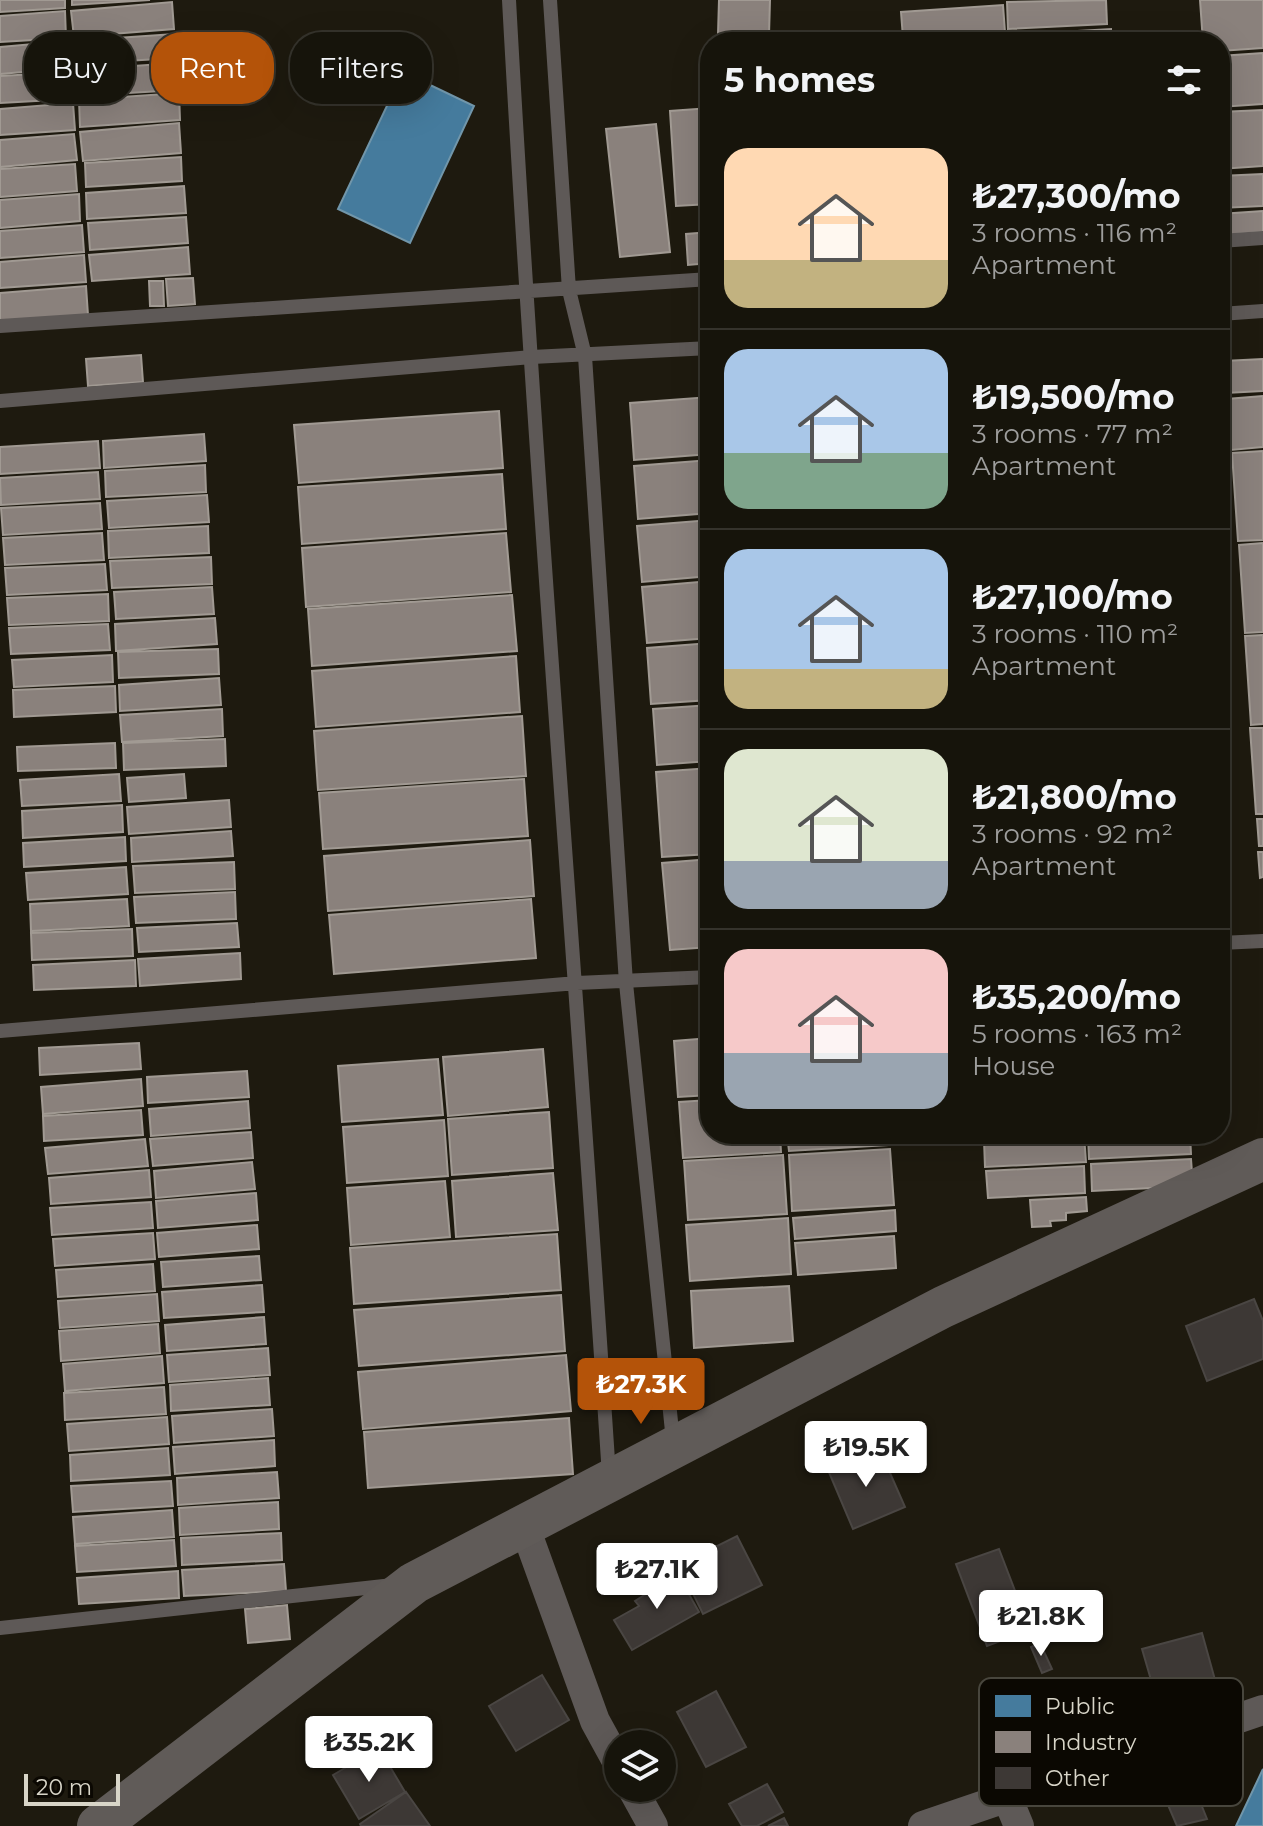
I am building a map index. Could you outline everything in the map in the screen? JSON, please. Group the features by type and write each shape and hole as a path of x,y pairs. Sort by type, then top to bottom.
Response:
{"street":[{"path":"98,1826 414,1583 943,1307 1263,1159"},
{"path":"524,1525 595,1721 604,1737"},
{"path":"1243,1717 1263,1710"},
{"path":"640,1802 653,1826"},
{"path":"923,1826 981,1806"},
{"path":"1011,1806 1019,1826"}],"lane":[{"path":"509,0 525,289 577,983 609,1480"},
{"path":"550,0 569,290 585,356 626,983 673,1446"},
{"path":"1230,240 1263,238"},
{"path":"0,326 700,280"},
{"path":"1230,313 1263,311"},
{"path":"0,401 532,357 700,349"},
{"path":"1230,943 1263,941"},
{"path":"0,1031 577,983 700,978"},
{"path":"0,1628 414,1583"}],"building: Public":[{"path":"432,86 474,106 410,243 338,209 388,104 432,104"},
{"path":"1263,1769 1263,1826 1236,1826"}],"building: Industry":[{"path":"0,0 65,0 65,8 0,12"},
{"path":"72,0 150,0 72,5"},
{"path":"719,0 770,0 769,32 718,32"},
{"path":"1106,0 1107,24 1008,29 1007,2"},
{"path":"1200,0 1263,0 1263,48 1230,50 1230,32 1202,32"},
{"path":"172,2 174,29 73,32 71,11"},
{"path":"1003,5 1005,32 903,32 901,12"},
{"path":"65,11 66,32 24,32 24,41 0,42 0,16"},
{"path":"1111,29 1111,32 1060,32"},
{"path":"151,36 151,59 135,60 135,37"},
{"path":"24,45 24,72 0,74 0,47"},
{"path":"1263,53 1263,104 1230,106 1230,55"},
{"path":"151,65 151,92 135,93 135,66"},
{"path":"24,75 24,102 0,103 0,76"},
{"path":"151,95 151,104 179,104 180,120 80,127 79,104 135,104 135,96"},
{"path":"73,104 75,130 0,135 0,109"},
{"path":"700,109 700,205 676,206 670,111"},
{"path":"1263,110 1263,166 1230,168 1230,112"},
{"path":"179,123 181,153 83,161 80,132"},
{"path":"656,124 670,252 620,257 606,129"},
{"path":"74,134 77,160 0,167 0,140"},
{"path":"181,157 182,181 86,187 85,163"},
{"path":"75,164 77,191 0,197 0,169"},
{"path":"1263,174 1263,206 1230,208 1230,176"},
{"path":"184,186 186,213 87,219 86,193"},
{"path":"79,194 80,221 0,228 0,200"},
{"path":"1263,211 1263,232 1230,234 1230,213"},
{"path":"186,217 188,243 90,250 88,223"},
{"path":"82,225 84,252 0,258 0,231"},
{"path":"700,233 700,264 688,265 686,234"},
{"path":"188,247 190,274 92,281 89,255"},
{"path":"84,255 86,282 0,288 0,262"},
{"path":"193,278 195,304 168,306 166,279"},
{"path":"149,281 163,281 164,306 150,306"},
{"path":"86,286 88,315 0,322 0,293"},
{"path":"141,355 143,382 88,386 86,359"},
{"path":"1263,359 1263,391 1230,393 1230,361"},
{"path":"1263,396 1263,447 1231,450 1230,399"},
{"path":"700,398 700,455 634,460 630,403"},
{"path":"499,411 503,468 299,483 294,425"},
{"path":"204,434 206,461 104,468 103,441"},
{"path":"98,441 100,468 0,474 0,447"},
{"path":"1263,451 1263,540 1238,541 1232,453"},
{"path":"700,461 700,514 638,519 634,466"},
{"path":"205,465 206,492 106,497 105,471"},
{"path":"98,472 100,499 1,505 0,478"},
{"path":"502,474 506,529 302,544 298,487"},
{"path":"207,495 209,522 109,528 107,501"},
{"path":"100,503 102,529 3,535 1,508"},
{"path":"700,521 700,577 642,582 637,526"},
{"path":"208,526 209,553 109,558 108,531"},
{"path":"102,533 104,560 5,565 3,538"},
{"path":"506,533 511,592 306,607 302,548"},
{"path":"1263,543 1263,632 1245,633 1239,545"},
{"path":"211,557 212,584 112,588 110,561"},
{"path":"105,564 107,590 7,595 5,568"},
{"path":"700,582 700,639 647,643 642,587"},
{"path":"212,587 214,614 116,619 114,592"},
{"path":"108,594 109,621 9,625 7,598"},
{"path":"512,595 517,651 312,666 308,609"},
{"path":"215,618 217,644 116,651 115,624"},
{"path":"108,624 110,650 11,654 9,628"},
{"path":"1263,635 1263,724 1251,725 1245,636"},
{"path":"700,644 700,701 651,704 647,648"},
{"path":"218,649 219,674 119,678 118,652"},
{"path":"112,655 113,682 14,687 12,660"},
{"path":"516,656 520,712 316,727 312,671"},
{"path":"219,678 221,705 120,711 119,685"},
{"path":"115,686 116,712 14,717 13,690"},
{"path":"700,706 700,762 657,765 653,709"},
{"path":"222,709 223,736 122,742 120,715"},
{"path":"522,716 526,776 318,790 314,731"},
{"path":"1250,728 1263,728 1263,814 1256,814"},
{"path":"225,739 226,766 124,770 123,743"},
{"path":"115,743 116,768 18,771 17,747"},
{"path":"700,769 700,855 662,857 656,772"},
{"path":"119,774 121,801 22,806 20,780"},
{"path":"184,774 186,798 129,802 127,778"},
{"path":"524,779 528,836 323,849 319,793"},
{"path":"229,800 231,827 129,834 127,807"},
{"path":"122,805 123,832 23,838 22,811"},
{"path":"1257,819 1263,819 1263,846 1259,846"},
{"path":"231,831 233,856 132,862 131,838"},
{"path":"125,837 126,861 24,867 23,843"},
{"path":"530,840 534,896 328,911 324,856"},
{"path":"1258,852 1263,852 1263,877 1260,878"},
{"path":"700,860 700,948 670,950 662,863"},
{"path":"234,862 235,889 135,893 133,866"},
{"path":"126,867 128,894 28,900 26,873"},
{"path":"235,892 236,919 136,923 134,897"},
{"path":"127,899 129,926 31,931 30,904"},
{"path":"531,899 536,958 334,974 329,915"},
{"path":"237,923 239,947 139,952 137,928"},
{"path":"132,929 133,956 32,960 31,933"},
{"path":"240,953 241,979 140,986 138,959"},
{"path":"135,960 136,986 34,990 33,965"},
{"path":"700,1039 700,1096 678,1097 674,1041"},
{"path":"139,1043 141,1069 40,1075 39,1048"},
{"path":"543,1049 548,1107 448,1116 443,1057"},
{"path":"438,1059 443,1115 342,1122 338,1066"},
{"path":"247,1071 249,1097 148,1103 147,1077"},
{"path":"141,1079 143,1106 43,1114 41,1087"},
{"path":"248,1101 250,1128 151,1136 149,1109"},
{"path":"700,1101 700,1144 781,1144 781,1152 683,1158 679,1102"},
{"path":"141,1110 143,1135 44,1141 43,1116"},
{"path":"549,1112 553,1168 452,1175 448,1119"},
{"path":"444,1120 448,1176 347,1183 343,1127"},
{"path":"251,1132 253,1158 153,1166 150,1139"},
{"path":"145,1139 148,1166 48,1174 45,1148"},
{"path":"788,1144 888,1144 888,1145 789,1151"},
{"path":"984,1144 1085,1144 1086,1162 985,1167"},
{"path":"1088,1144 1190,1144 1191,1154 1089,1159"},
{"path":"890,1149 894,1205 792,1211 789,1155"},
{"path":"783,1155 787,1214 688,1220 684,1161"},
{"path":"1191,1159 1193,1186 1092,1191 1091,1164"},
{"path":"252,1162 255,1189 156,1198 154,1171"},
{"path":"1084,1166 1085,1193 988,1198 986,1171"},
{"path":"149,1170 151,1197 51,1204 49,1178"},
{"path":"553,1173 558,1230 456,1237 452,1181"},
{"path":"445,1181 450,1237 351,1245 347,1188"},
{"path":"256,1193 258,1220 158,1228 156,1201"},
{"path":"1086,1197 1087,1211 1066,1213 1066,1220 1050,1221 1051,1226 1032,1227 1030,1200"},
{"path":"151,1202 153,1228 52,1235 50,1208"},
{"path":"895,1210 896,1231 795,1239 793,1218"},
{"path":"788,1218 791,1274 690,1281 686,1225"},
{"path":"257,1225 259,1249 159,1257 157,1233"},
{"path":"153,1233 155,1259 55,1266 53,1239"},
{"path":"557,1234 561,1290 354,1304 350,1248"},
{"path":"894,1236 896,1268 798,1275 795,1243"},
{"path":"259,1256 261,1280 163,1287 161,1262"},
{"path":"153,1264 155,1291 58,1297 56,1270"},
{"path":"262,1285 264,1312 164,1318 162,1292"},
{"path":"789,1286 793,1341 694,1348 691,1291"},
{"path":"157,1294 159,1321 60,1328 58,1301"},
{"path":"561,1295 565,1351 359,1366 354,1310"},
{"path":"264,1317 266,1344 167,1351 165,1325"},
{"path":"158,1324 160,1353 61,1361 59,1331"},
{"path":"268,1348 270,1375 169,1382 167,1355"},
{"path":"566,1355 571,1411 363,1429 358,1372"},
{"path":"162,1356 164,1383 65,1391 63,1364"},
{"path":"268,1378 270,1405 171,1411 170,1385"},
{"path":"164,1387 166,1414 65,1420 64,1393"},
{"path":"272,1409 274,1436 174,1443 172,1416"},
{"path":"167,1417 169,1444 69,1451 67,1424"},
{"path":"569,1418 573,1474 368,1488 364,1432"},
{"path":"274,1440 275,1466 175,1474 173,1447"},
{"path":"168,1448 170,1475 71,1481 70,1455"},
{"path":"277,1472 279,1498 178,1505 177,1478"},
{"path":"171,1481 173,1506 73,1512 71,1486"},
{"path":"278,1502 279,1529 180,1535 179,1508"},
{"path":"172,1510 174,1537 75,1544 73,1517"},
{"path":"281,1533 282,1560 182,1565 181,1538"},
{"path":"174,1540 176,1566 77,1572 75,1546"},
{"path":"284,1564 286,1591 184,1596 182,1570"},
{"path":"178,1571 179,1598 79,1604 77,1578"},
{"path":"287,1605 290,1639 248,1643 245,1609"}],"building: Other":[{"path":"1254,1299 1263,1321 1263,1359 1207,1381 1186,1326"},
{"path":"879,1448 905,1507 853,1529 828,1470"},
{"path":"737,1536 762,1585 703,1614 679,1565"},
{"path":"999,1549 1030,1630 987,1646 956,1564"},
{"path":"675,1570 699,1612 632,1650 614,1620 639,1606 635,1601 649,1592 645,1587"},
{"path":"1202,1633 1214,1678 1150,1678 1142,1649"},
{"path":"1040,1643 1052,1669 1042,1673 1031,1647"},
{"path":"542,1675 569,1720 516,1751 489,1706"},
{"path":"716,1691 746,1747 706,1767 677,1712"},
{"path":"379,1748 405,1792 359,1819 333,1775"},
{"path":"767,1784 783,1812 757,1826 742,1826 729,1804"},
{"path":"406,1792 430,1826 361,1826 360,1824"},
{"path":"1168,1806 1202,1806 1207,1819 1177,1826"},
{"path":"784,1818 788,1826 768,1826"}]}
